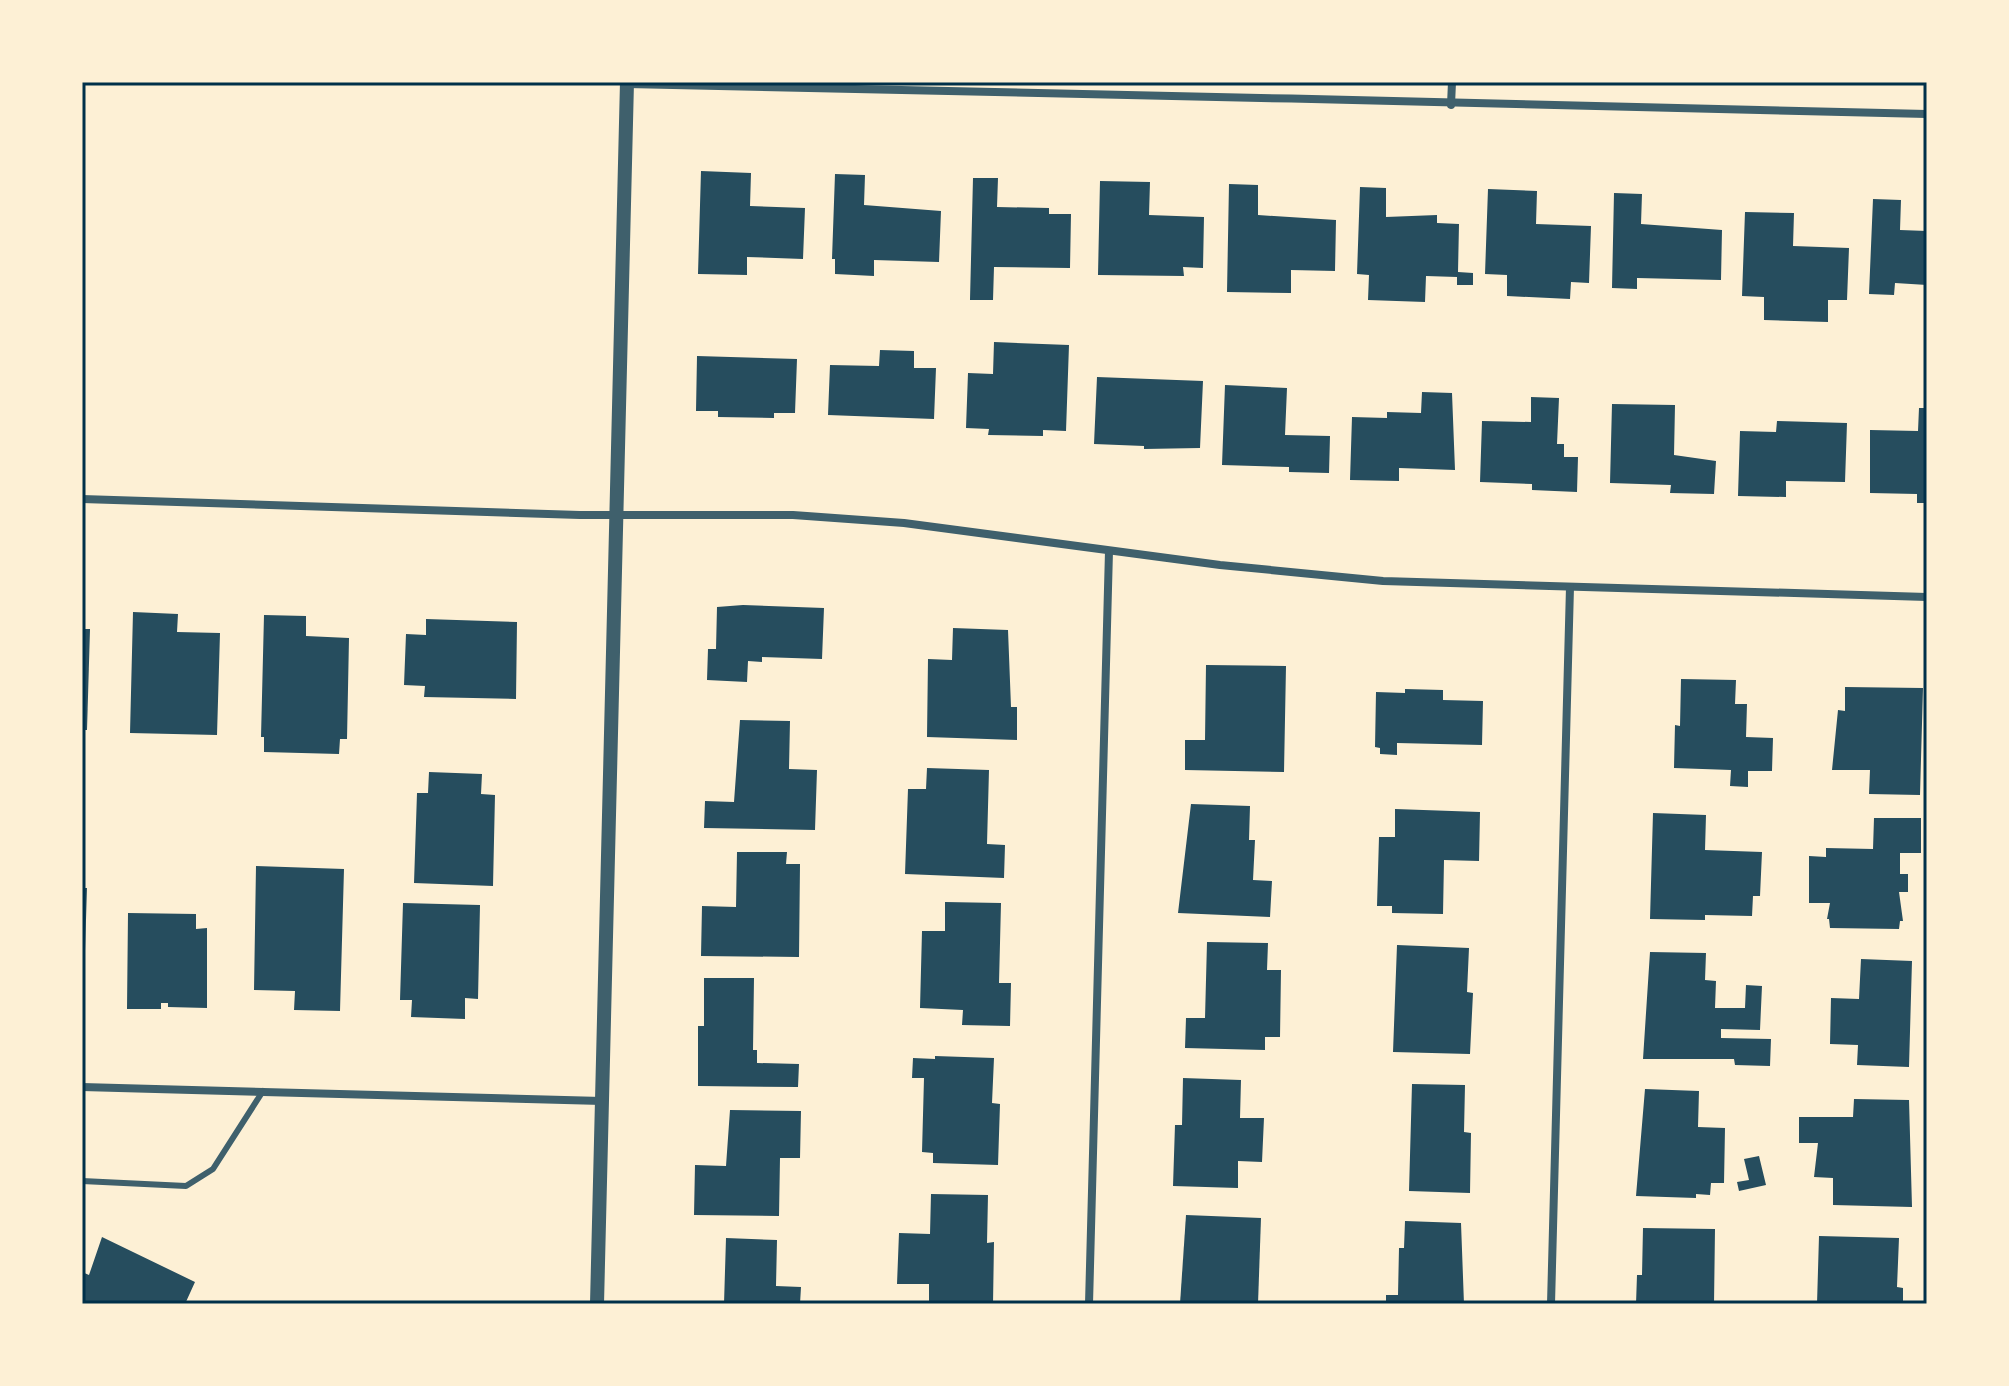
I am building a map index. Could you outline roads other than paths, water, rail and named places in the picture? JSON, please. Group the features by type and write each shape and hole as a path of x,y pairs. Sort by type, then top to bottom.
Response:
{"street":[{"path":"1451,105 1452,82"},
{"path":"597,1304 619,515 627,83 999,89 1451,105 1927,114"},
{"path":"82,499 619,515 843,518 1367,580 1927,597"},
{"path":"1089,1304 1109,551"},
{"path":"1551,1304 1570,587"},
{"path":"82,1087 264,1089 602,1101"}],"lane":[{"path":"82,1181 186,1186 213,1169 264,1089"}]}
